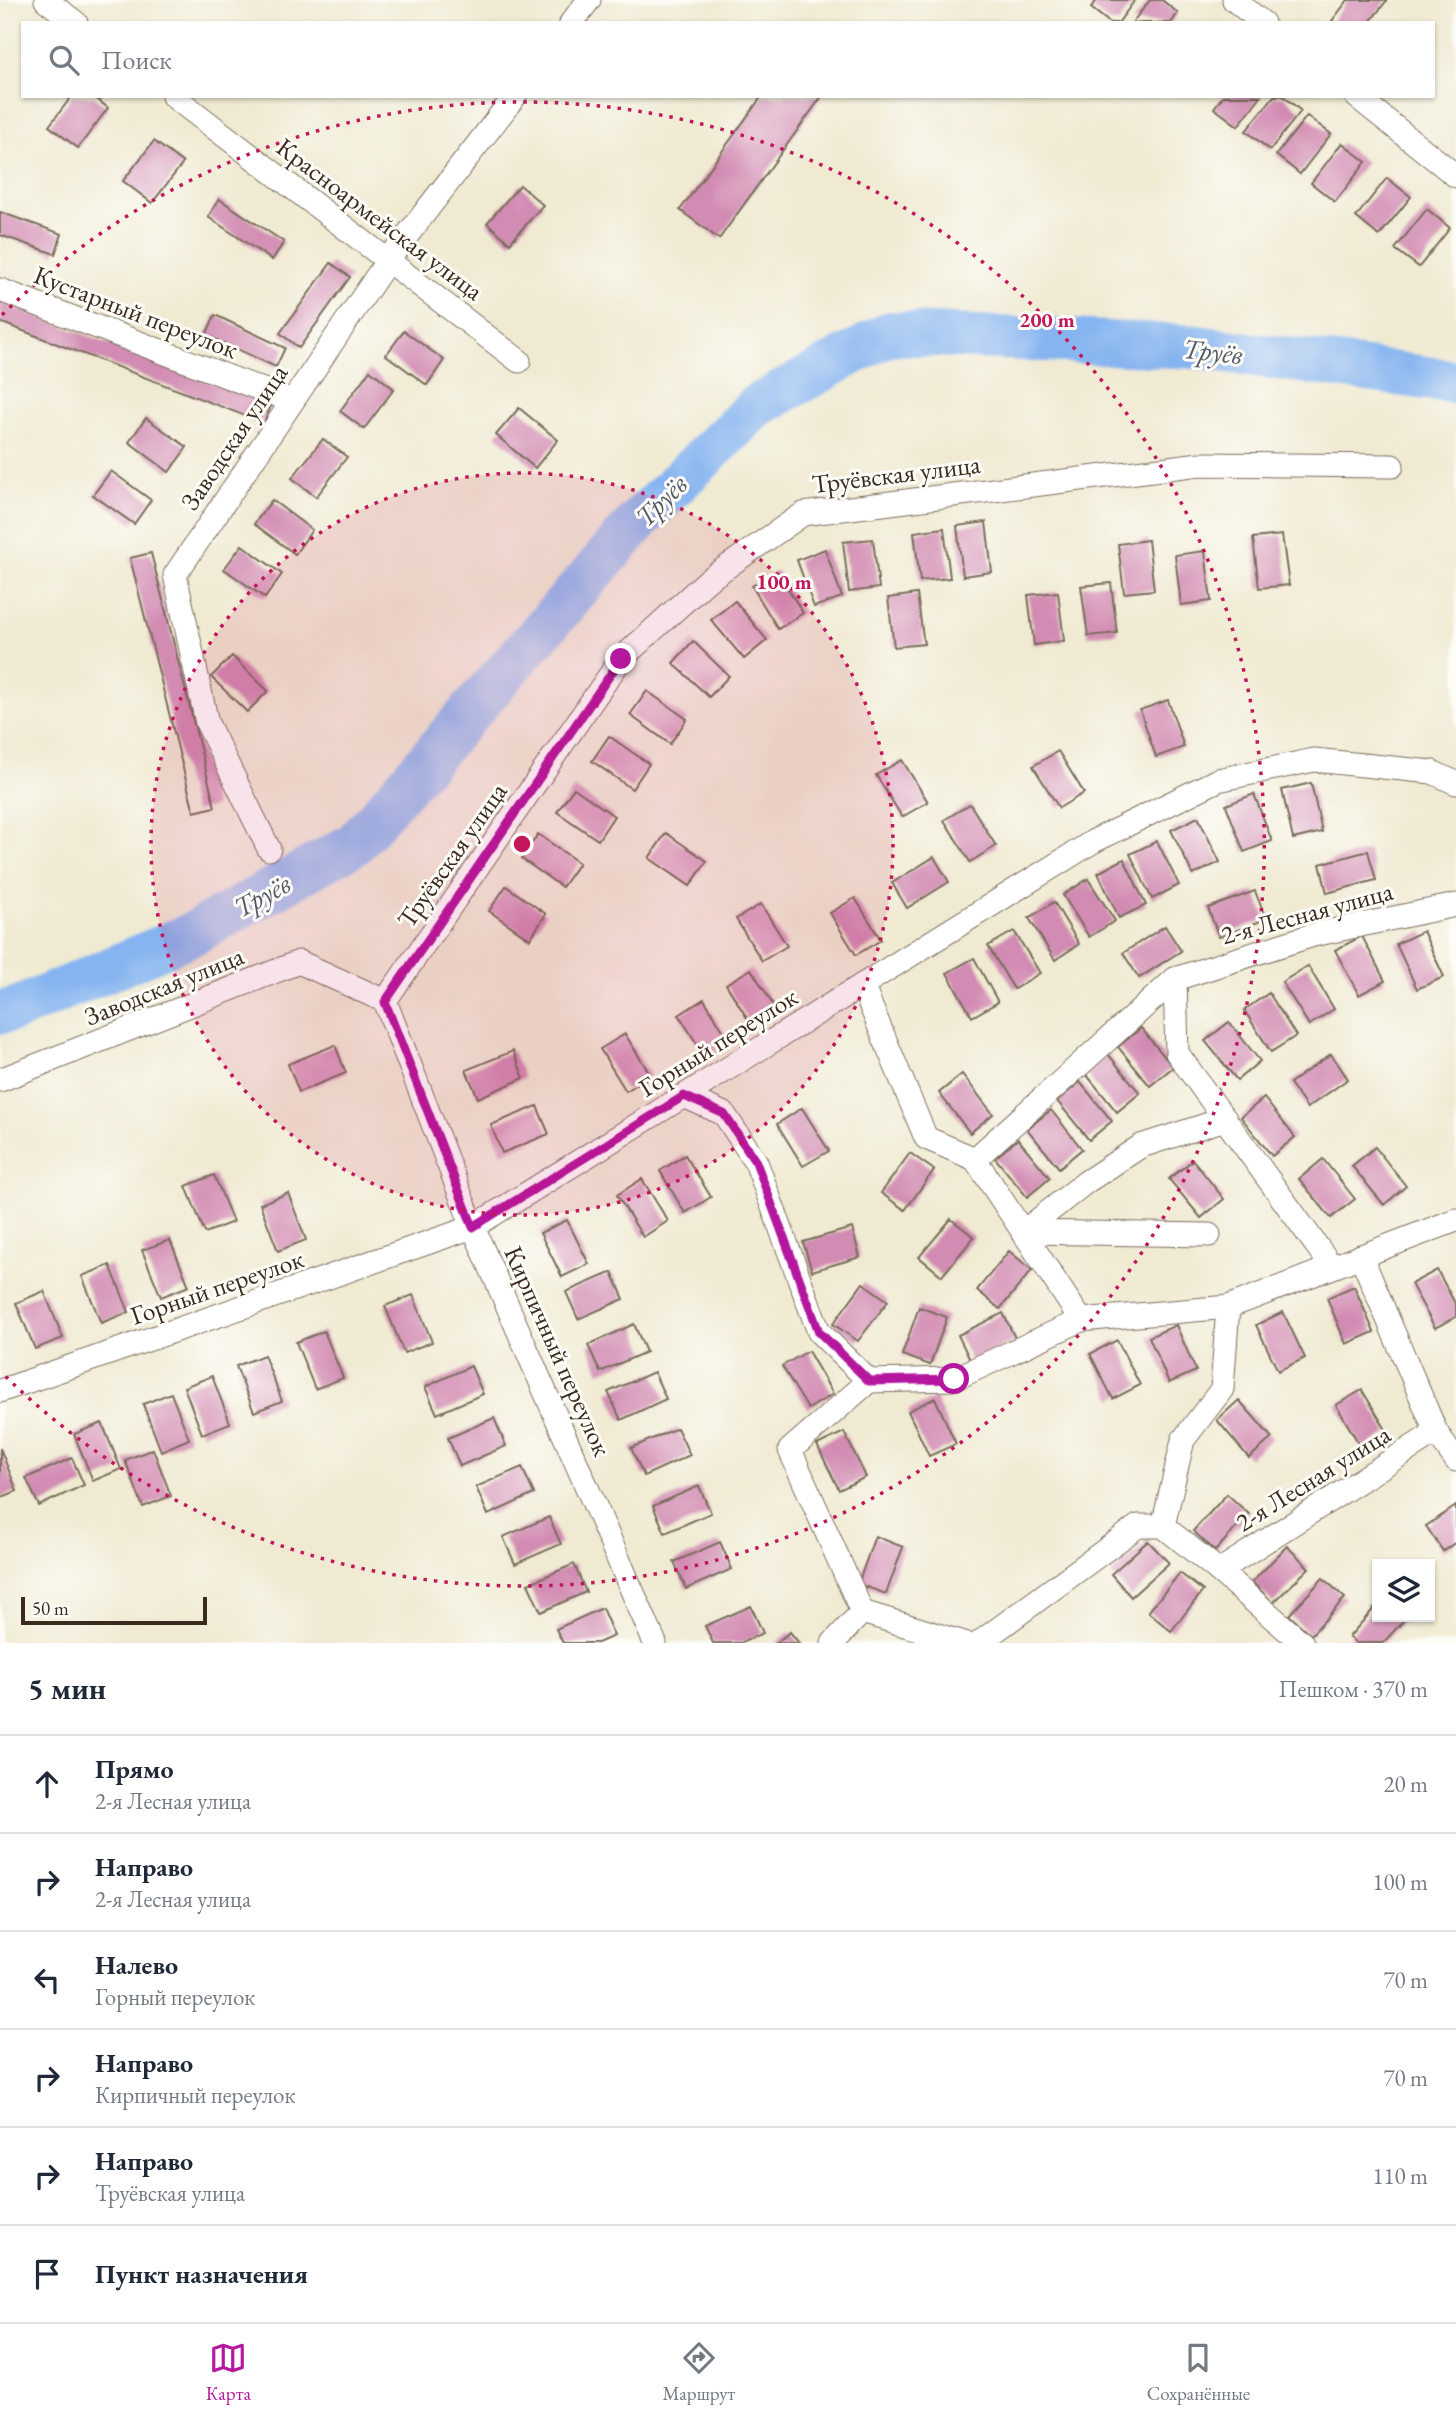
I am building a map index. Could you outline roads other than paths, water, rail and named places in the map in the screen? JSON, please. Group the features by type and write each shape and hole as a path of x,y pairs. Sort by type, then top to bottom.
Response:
{"street":[{"path":"46,0 73,21"},
{"path":"573,21 589,0"},
{"path":"1234,0 1260,21"},
{"name":"Красноармейская улица","path":"176,98 519,361"},
{"name":"Заводская улица","path":"269,849 207,723 175,575 388,260 512,98"},
{"path":"1358,98 1456,176"},
{"name":"Кустарный переулок","path":"0,290 292,401"},
{"name":"Труёвская улица","path":"385,1002 621,659 708,580 803,513 1200,464 1392,467"},
{"name":"Горный переулок","path":"0,1391 473,1227 1094,841 1218,780 1314,760 1432,772 1456,783"},
{"name":"2-я Лесная улица","path":"975,1159 1175,979 1313,935 1456,905"},
{"name":"Заводская улица","path":"0,1080 299,962 385,1002"},
{"path":"1175,979 1177,1053 1332,1267"},
{"path":"862,985 926,1138 975,1159 1081,1320"},
{"name":"Кирпичный переулок","path":"385,1002 473,1227 655,1643"},
{"path":"684,1096 724,1114 756,1162 819,1332 869,1381"},
{"path":"1023,1232 1086,1182 1141,1146 1225,1119"},
{"path":"964,1643 862,1612 790,1450 869,1381 954,1379 1081,1320 1228,1307 1456,1220"},
{"path":"1023,1232 1209,1235"},
{"path":"1361,1256 1436,1433 1456,1460"},
{"path":"1163,1526 1183,1440 1222,1389 1228,1307"},
{"name":"2-я Лесная улица","path":"1219,1571 1436,1433"},
{"path":"979,1643 1138,1526 1163,1526 1302,1643"},
{"path":"833,1643 862,1612"}],"waterway":[{"name":"Труёв","path":"0,1012 14,1010 192,934 354,844 640,519 758,405 890,333 1197,347 1456,382"}]}
